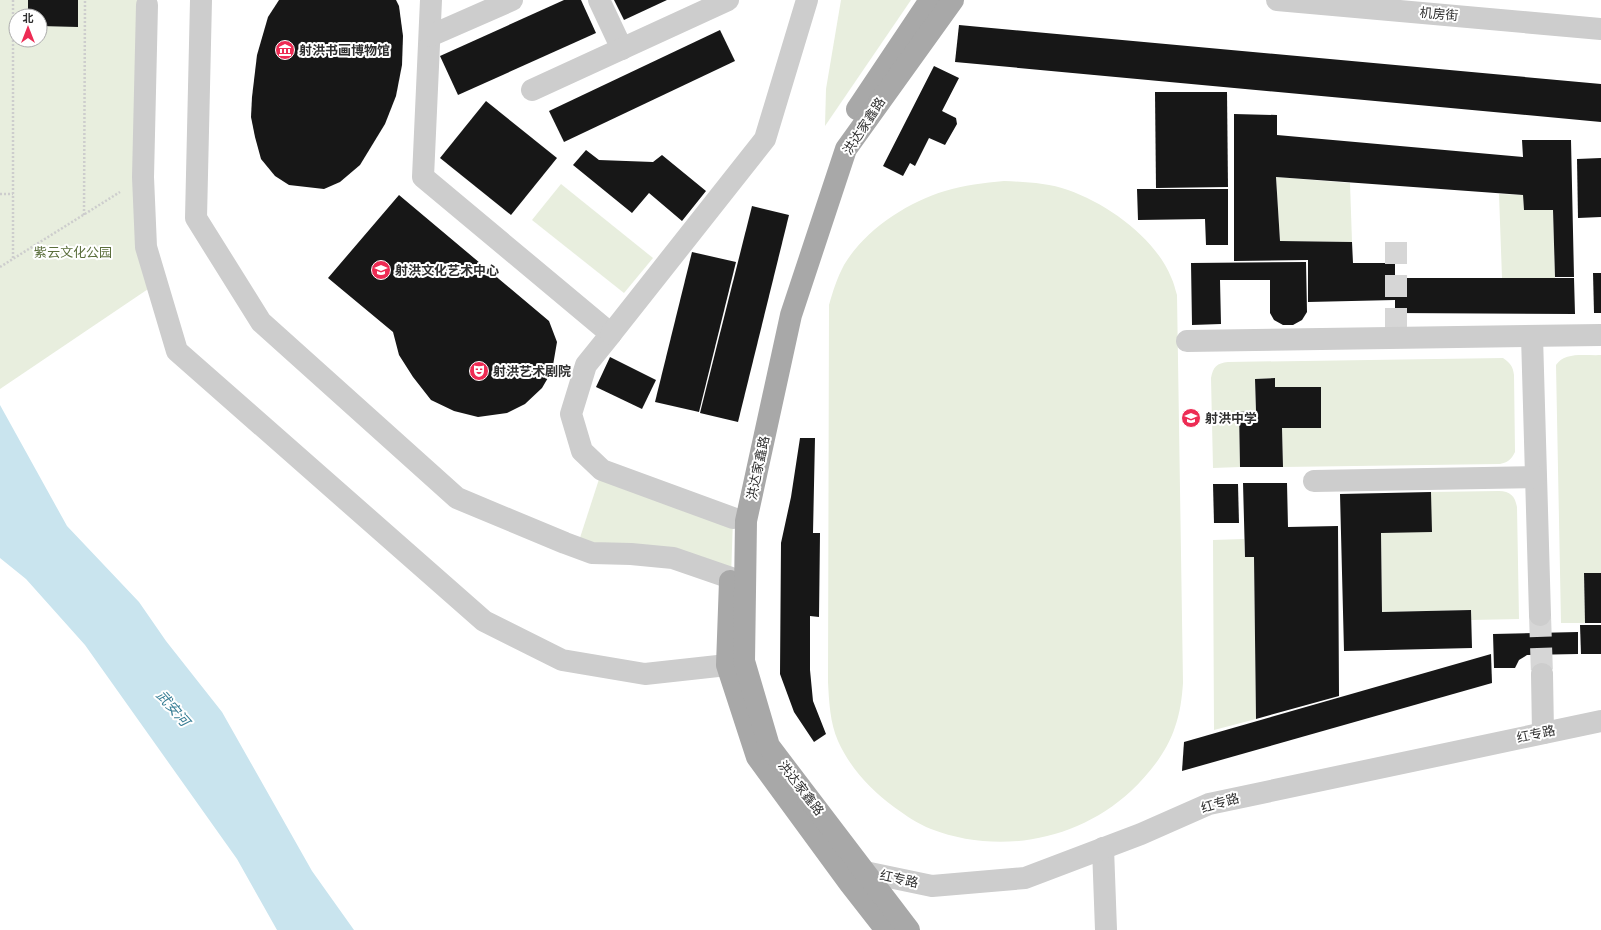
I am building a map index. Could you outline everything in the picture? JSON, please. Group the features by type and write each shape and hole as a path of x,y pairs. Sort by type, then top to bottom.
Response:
{"main road":[{"name":"洪达家鑫路","path":"909,930 858,878 757,757 727,665 733,518 780,313 838,139 930,0"},
{"name":"洪达家鑫路","path":"886,930 858,878 769,746 744,661 746,521 791,315 846,149 953,0"}],"street":[{"path":"201,0 196,218 261,322 457,498 592,553 631,554 673,558 731,578"},
{"path":"431,0 423,177 611,334"},
{"path":"430,36 512,0"},
{"path":"599,0 622,49"},
{"path":"532,90 728,0"},
{"path":"733,518 602,470 582,451 571,414 586,365 765,139 807,0"},
{"name":"机房街","path":"1277,0 1601,29"},
{"path":"147,5 143,177 146,247 177,351 484,621 562,660 645,674 727,665"},
{"path":"1187,341 1601,335"},
{"path":"1532,336 1540,615"},
{"path":"1314,481 1535,477"},
{"path":"1542,674 1543,733"},
{"name":"红专路","path":"858,878 932,886 1025,878 1141,834 1208,804 1601,721"},
{"path":"1103,848 1106,930"}],"path":[{"path":"13,0 13,259"},
{"path":"84,215 85,0"},
{"path":"0,267 143,177"},
{"path":"0,194 13,194"}],"green space":[{"name":"紫云文化公园","path":"0,0 147,0 157,283 0,389"},
{"path":"841,0 911,0 825,126 826,89"},
{"path":"1276,177 1350,183 1352,242 1280,241"},
{"path":"1004,181 1037,183 1053,186 1068,190 1099,204 1114,213 1142,236 1164,263 1173,282 1177,295 1183,683 1178,716 1172,736 1151,770 1131,791 1110,808 1087,822 1062,832 1010,842 983,841 957,837 931,829 921,825 894,807 869,786 843,751 835,734 829,704 828,682 829,305 835,285 844,265 863,241 888,219 902,210 916,202 952,189 974,184"},
{"path":"561,184 653,258 624,293 532,220"},
{"path":"1499,194 1523,195 1524,210 1553,210 1555,278 1502,278"},
{"path":"1601,355 1601,573 1584,573 1585,623 1561,623 1556,365 1560,361 1570,356"},
{"path":"1503,358 1511,365 1514,375 1515,452 1511,459 1500,464 1283,467 1282,428 1321,428 1321,387 1275,387 1275,378 1255,379 1256,411 1239,412 1240,467 1213,468 1211,378 1214,368 1221,363"},
{"path":"602,470 733,518 731,578 577,547"},
{"path":"1499,491 1509,493 1515,500 1517,507 1519,619 1471,620 1470,610 1382,612 1381,533 1431,492"},
{"path":"1244,539 1245,557 1254,557 1256,719 1214,730 1213,540"}],"water":[{"name":"武安河","path":"0,405 67,526 139,602 166,641 222,712 312,871 354,930 277,930 237,859 85,645 26,579 0,558"}],"building":[{"path":"28,0 78,0 78,27 48,26 48,8 28,8"},
{"path":"279,0 396,0 399,6 403,36 402,65 396,96 385,124 360,165 340,182 324,189 289,185 275,176 261,159 255,137 251,117 257,55 268,17"},
{"path":"564,0 581,0 596,33 458,95 440,56"},
{"path":"614,0 667,0 624,20"},
{"path":"959,25 1601,84 1601,122 955,62"},
{"path":"720,30 735,61 564,142 549,111"},
{"path":"934,66 959,78 942,111 956,118 957,124 945,145 929,138 915,166 910,163 903,176 883,166"},
{"path":"1155,92 1227,92 1228,187 1156,188"},
{"path":"486,101 557,158 511,215 440,158"},
{"path":"1234,114 1277,115 1277,135 1523,157 1522,140 1571,140 1574,277 1555,277 1553,210 1524,210 1523,195 1276,177 1280,241 1352,242 1353,263 1395,263 1395,278 1574,278 1575,314 1395,313 1395,300 1308,302 1308,260 1234,261"},
{"path":"586,150 599,160 653,162 662,155 706,191 682,221 649,193 632,213 573,165"},
{"path":"1601,158 1601,217 1578,218 1577,159"},
{"path":"1137,189 1228,189 1228,245 1206,245 1205,219 1138,220"},
{"path":"399,195 549,321 557,342 552,371 542,388 525,404 507,413 478,417 454,411 431,400 413,377 399,355 393,332 328,278"},
{"path":"752,206 789,215 738,422 700,413"},
{"path":"692,252 736,262 699,412 655,402"},
{"path":"1306,262 1307,312 1302,320 1293,325 1283,325 1274,320 1270,313 1270,280 1220,280 1221,324 1192,325 1191,263"},
{"path":"1593,273 1601,273 1601,313 1594,313"},
{"path":"610,357 656,380 642,409 596,387"},
{"path":"1275,378 1275,387 1321,387 1321,428 1282,428 1283,467 1240,467 1239,412 1256,411 1255,379"},
{"path":"800,438 815,438 813,533 820,533 819,617 810,616 810,670 813,701 826,734 814,742 794,712 780,674 781,543 791,497"},
{"path":"1243,483 1287,483 1288,527 1338,526 1339,696 1256,719 1254,557 1245,557"},
{"path":"1213,484 1238,484 1239,523 1214,523"},
{"path":"1431,492 1432,532 1381,533 1382,612 1471,610 1472,648 1344,651 1340,494"},
{"path":"1584,573 1601,573 1601,623 1585,623"},
{"path":"1580,625 1601,625 1601,654 1581,654"},
{"path":"1578,632 1578,654 1527,655 1519,660 1515,668 1494,668 1493,634"},
{"path":"1491,654 1492,683 1182,771 1184,742"}],"tunnel":[{"path":"1396,242 1396,337"},
{"path":"1540,615 1542,674"}],"place":[{"name":"射洪书画博物馆","path":"285,50"},
{"name":"射洪文化艺术中心","path":"381,270"},
{"name":"射洪艺术剧院","path":"479,371"},
{"name":"射洪中学","path":"1191,418"}]}
